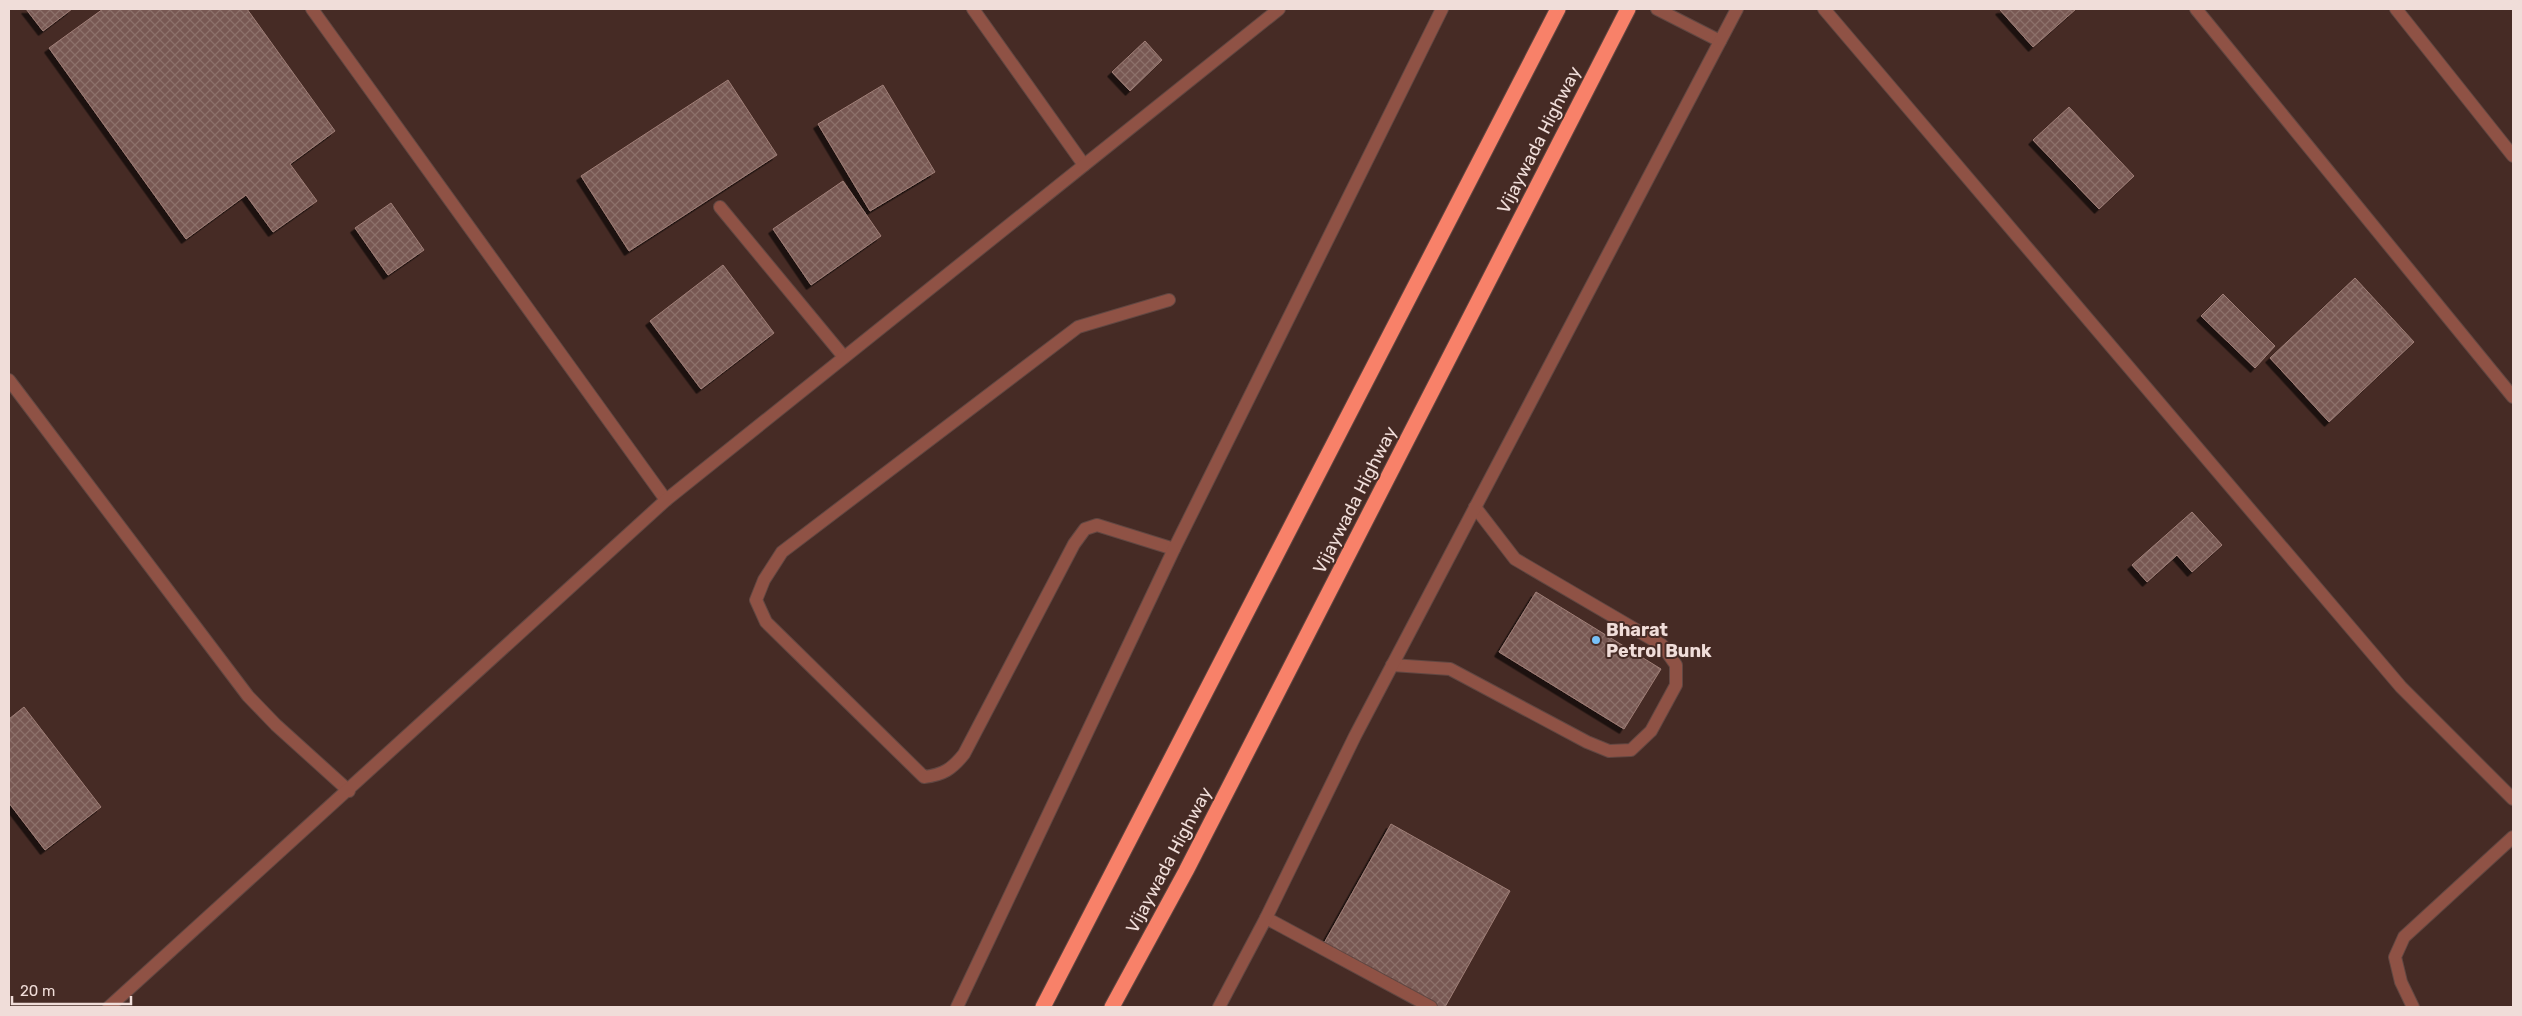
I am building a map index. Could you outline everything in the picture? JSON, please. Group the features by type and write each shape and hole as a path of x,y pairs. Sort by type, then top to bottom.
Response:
{"highway":[{"path":"1043,1007 1558,9"},
{"name":"Vijaywada Highway","path":"1112,1007 1190,862 1628,9"}],"street":[{"path":"312,9 666,500"},
{"path":"974,9 1084,166"},
{"path":"109,1007 349,791 666,500 1279,9"},
{"path":"957,1007 1174,549 1442,9"},
{"path":"1657,9 1720,41"},
{"path":"1219,1007 1474,507 1737,9"},
{"path":"1824,9 2401,687 2513,799"},
{"path":"2196,9 2513,397"},
{"path":"2396,9 2513,156"},
{"path":"720,207 844,357"},
{"path":"1169,300 1078,327 782,552 764,580 756,600 766,622 924,777 941,775 955,766 964,754 1074,544 1085,529 1097,525 1174,549"},
{"path":"9,380 248,696 276,725 349,791"},
{"path":"1392,666 1450,669 1587,742 1610,750 1631,750 1651,731 1676,685 1676,665 1662,644 1515,559 1474,507"},
{"path":"2413,1007 2400,982 2396,957 2404,937 2513,837"},
{"path":"1266,918 1431,1007"}],"building":[{"path":"26,9 72,9 43,31"},
{"path":"103,9 247,9 335,131 290,164 317,201 273,232 246,195 186,239 49,48"},
{"path":"2076,9 2033,47 2000,10"},
{"path":"1145,41 1162,60 1130,91 1112,72"},
{"path":"728,80 777,155 629,251 581,176"},
{"path":"883,85 935,172 870,211 818,124"},
{"path":"2069,107 2134,176 2099,209 2033,140"},
{"path":"843,181 881,236 811,285 773,229"},
{"path":"391,203 424,250 388,275 355,228"},
{"path":"723,265 774,333 701,389 650,321"},
{"path":"2355,278 2414,342 2329,422 2270,358"},
{"path":"2223,294 2275,346 2255,368 2201,316"},
{"path":"2192,512 2222,545 2192,572 2177,555 2147,582 2132,565"},
{"path":"1536,592 1661,669 1624,729 1499,652"},
{"path":"24,707 101,807 45,850 9,803 9,719"},
{"path":"1391,824 1510,891 1445,1007 1434,1007 1323,945"}],"place":[{"name":"Bharat Petrol Bunk","path":"1596,640"}]}
